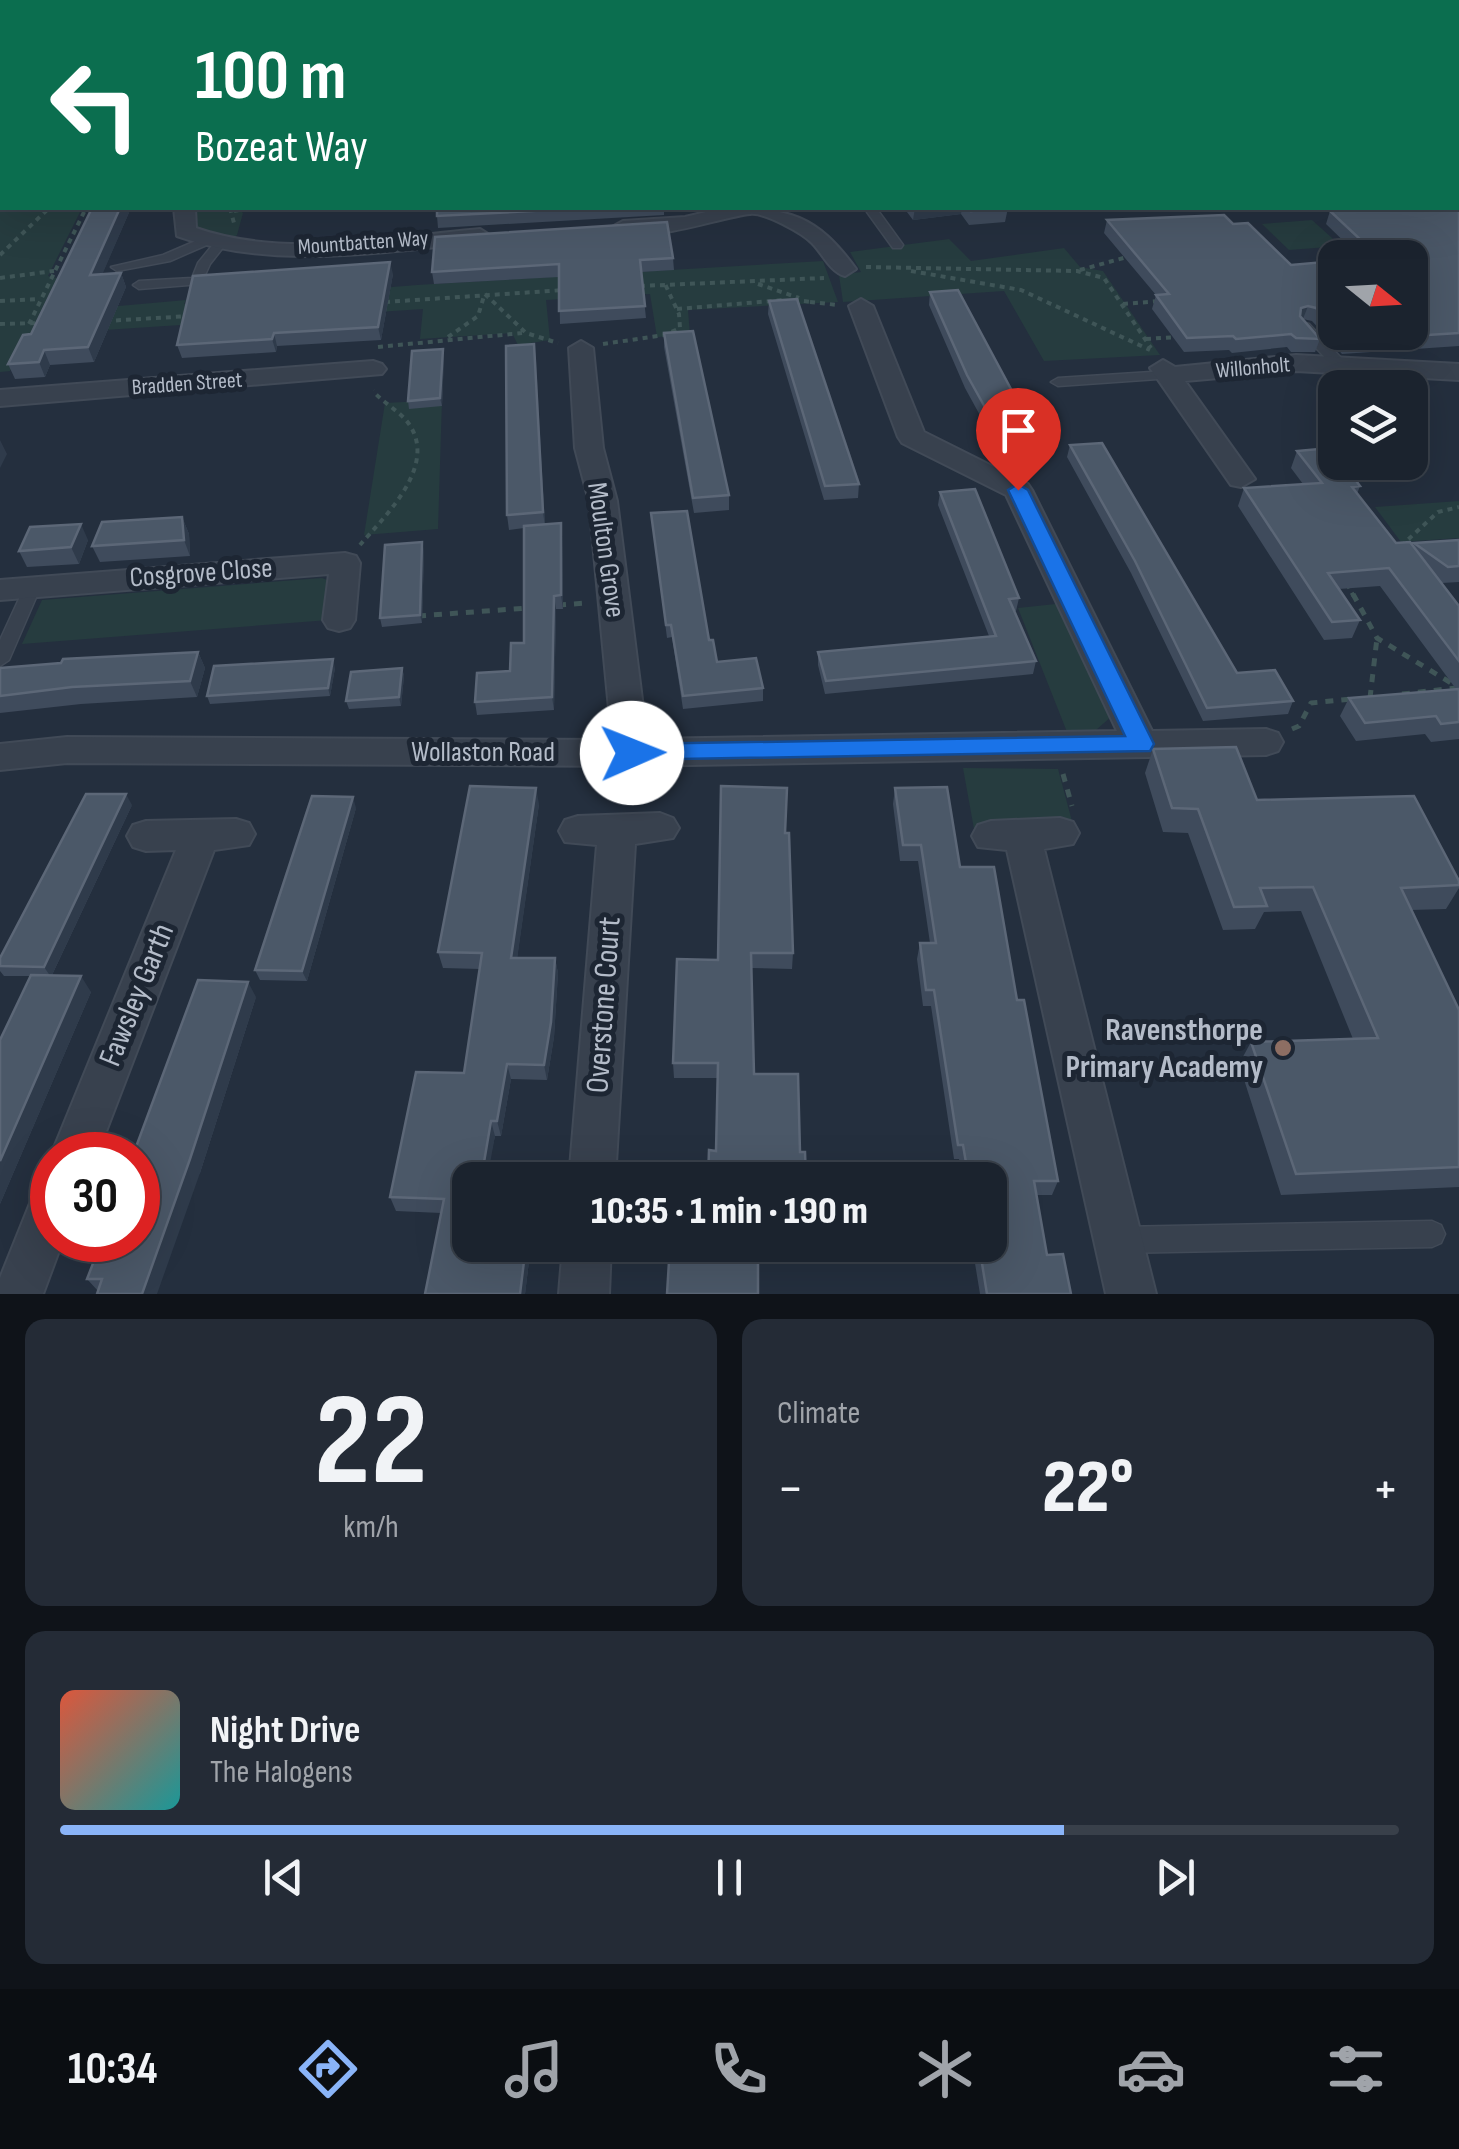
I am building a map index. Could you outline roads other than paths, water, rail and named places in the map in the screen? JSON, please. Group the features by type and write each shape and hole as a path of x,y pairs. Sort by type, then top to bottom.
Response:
{"street":[{"path":"185,210 185,232 212,243"},
{"path":"607,228 685,223 739,210"},
{"path":"765,210 817,236 845,269"},
{"name":"Mountbatten Way","path":"212,243 256,250 510,234"},
{"path":"862,306 912,437 1018,490 1141,744"},
{"name":"Moulton Grove","path":"582,348 589,448 603,501 632,753"},
{"name":"Willonholt","path":"1161,365 1296,363 1459,372"},
{"name":"Willonholt","path":"1161,365 1241,478"},
{"name":"Bradden Street","path":"0,398 374,369"},
{"name":"Cosgrove Close","path":"0,590 345,562 339,620"},
{"name":"Wollaston Road","path":"0,758 66,750 632,753 1266,742"},
{"name":"Overstone Court","path":"592,1162 597,831 660,828"},
{"path":"1025,834 1131,1294"},
{"name":"Fawsley Garth","path":"84,1132 218,835 146,836"},
{"path":"18,1294 31,1262"},
{"path":"584,1294 586,1262"}],"lane":[{"path":"874,210 897,244"},
{"path":"117,267 166,258 212,243"},
{"path":"139,285 197,281 212,243"},
{"path":"1304,327 1340,365"},
{"name":"Willonholt","path":"1058,382 1161,365"},
{"path":"0,660 32,586"},
{"path":"1119,1240 1432,1234"}],"place":[{"name":"Ravensthorpe Primary Academy","path":"1283,1048"}]}
